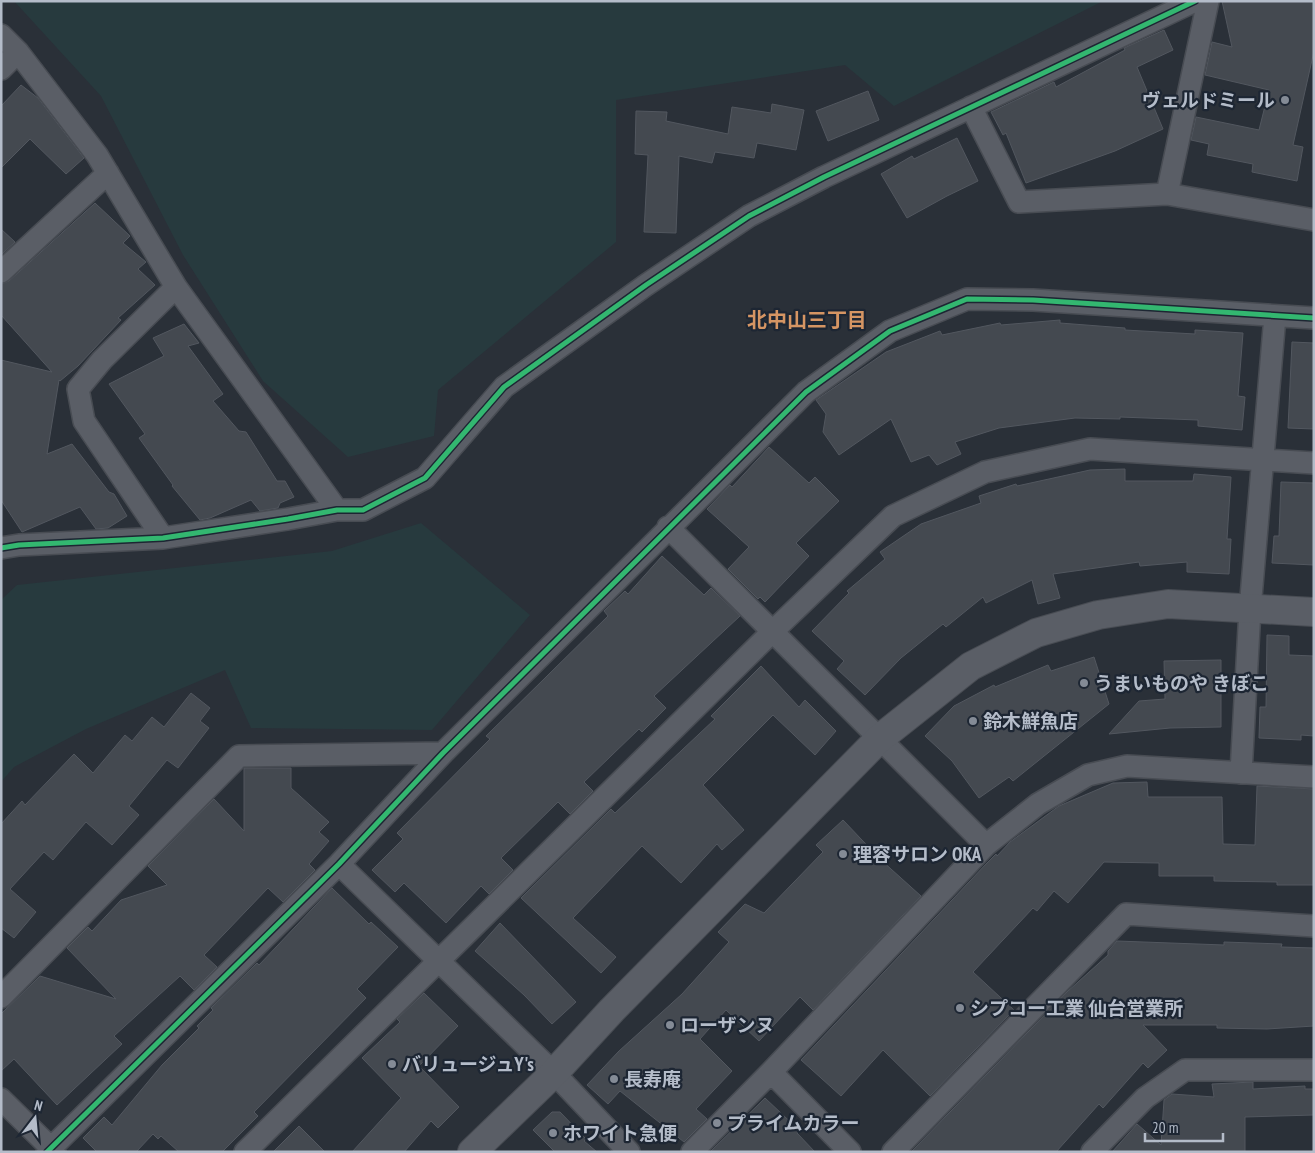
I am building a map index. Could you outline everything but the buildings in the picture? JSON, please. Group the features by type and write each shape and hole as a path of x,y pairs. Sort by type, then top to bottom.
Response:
{"street":[{"path":"1,548 18,545 163,538 337,510 363,510 425,478 504,387 646,285 749,216 824,177 1195,1"},
{"path":"1167,194 1208,1"},
{"path":"1,35 18,52 108,172 176,287 337,510"},
{"path":"1,69 18,52"},
{"path":"971,107 1019,202 1167,194 1313,216"},
{"path":"1,272 108,172"},
{"path":"163,538 84,421 78,390 102,360 176,287"},
{"path":"1,1099 51,1150 339,864 443,754 668,527 806,392 890,331 967,299 1033,300 1314,318"},
{"path":"1242,773 1250,608 1275,316"},
{"path":"245,1152 772,632 893,516 984,472 1090,449 1314,463"},
{"path":"668,527 986,846"},
{"path":"472,1152 554,1073 612,1010 879,739 971,666 1036,633 1098,614 1168,604 1314,612"},
{"path":"1,997 239,756 443,754"},
{"path":"692,1152 772,1072 986,846 1038,804 1088,775 1128,766 1314,776"},
{"path":"339,864 554,1073 629,1152"},
{"path":"893,1152 1126,914 1314,926"},
{"path":"1092,1152 1145,1098 1185,1070 1314,1070"},
{"path":"772,1072 850,1152"}],"green space":[{"path":"14,1 1103,1 894,106 845,65 616,100 616,242 438,390 434,436 348,457 263,381 183,255 101,96"},
{"path":"421,523 530,615 432,730 251,728 225,670 86,729 14,767 1,782 1,600 17,585 332,551"}],"cycle path":[{"path":"1,548 19,545 163,538 337,510 363,510 425,478 504,387 646,285 749,216 824,177 1195,1"},
{"path":"47,1152 339,864 443,753 806,392 890,331 967,299 1033,300 1314,318"}],"place":[{"name":"ヴェルドミール","path":"1285,100"},
{"name":"うまいものや きぼこ","path":"1084,683"},
{"name":"鈴木鮮魚店","path":"973,721"},
{"name":"理容サロン OKA","path":"843,854"},
{"name":"シプコー工業 仙台営業所","path":"960,1008"},
{"name":"ローザンヌ","path":"670,1025"},
{"name":"バリュージュY's","path":"392,1064"},
{"name":"長寿庵","path":"614,1079"},
{"name":"プライムカラー","path":"717,1123"},
{"name":"ホワイト急便","path":"553,1133"}],"district":[{"name":"北中山三丁目","path":"807,320"}]}
